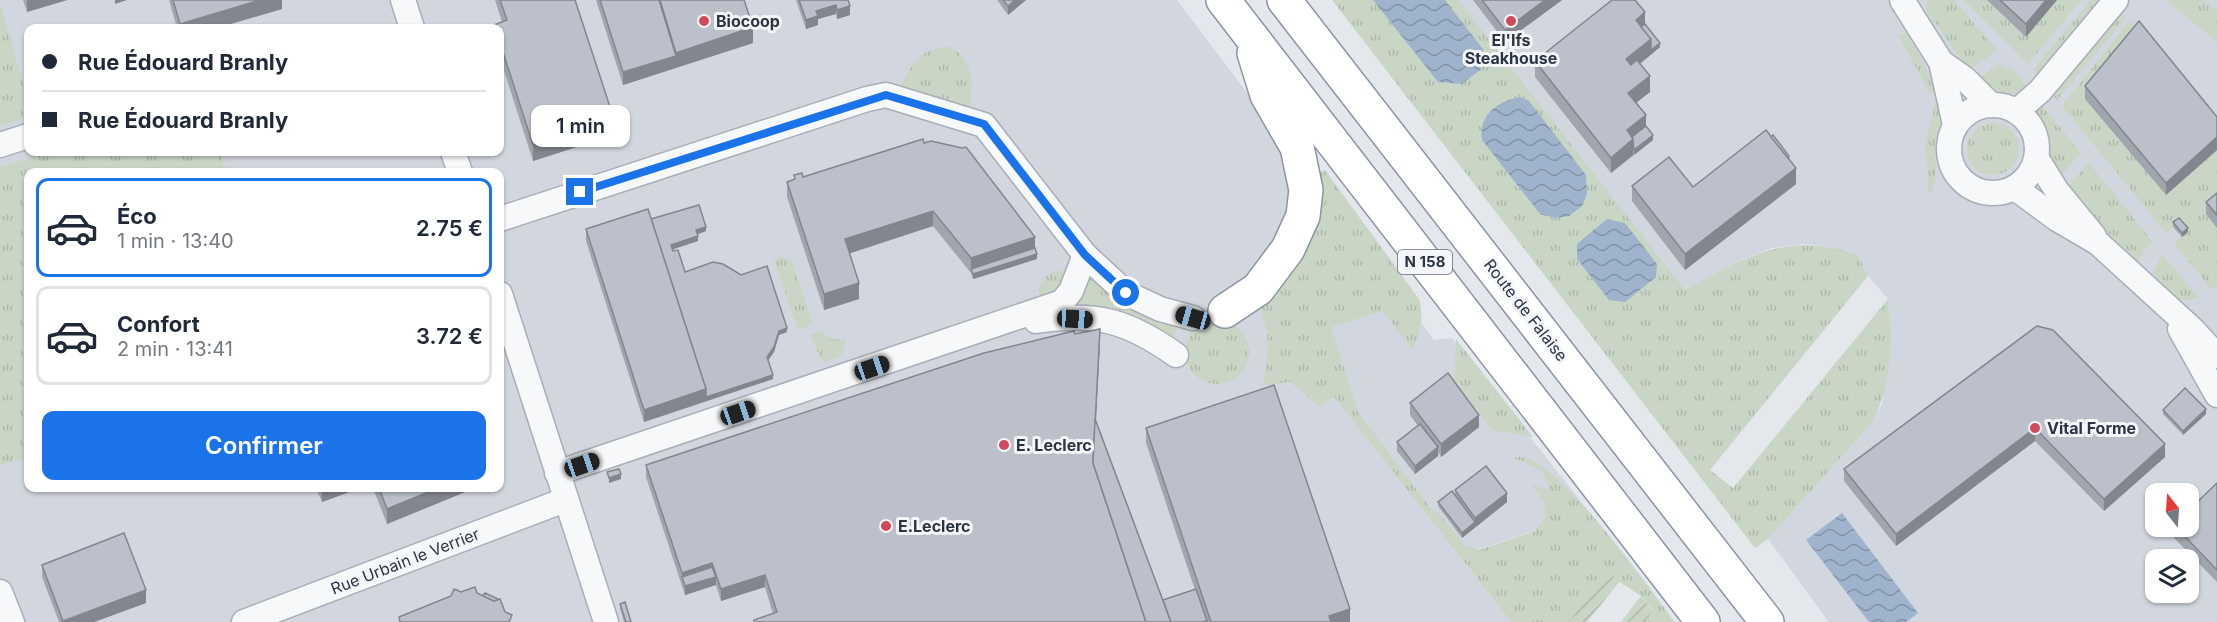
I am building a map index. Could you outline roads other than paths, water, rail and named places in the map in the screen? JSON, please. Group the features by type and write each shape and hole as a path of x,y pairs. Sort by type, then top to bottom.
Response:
{"highway":[{"name":"N 158","path":"1223,0 1703,622"},
{"name":"Route de Falaise","path":"1284,0 1767,622"},
{"name":"N 158","path":"1225,311 1258,289 1288,249 1303,216 1306,190 1297,147 1267,95 1248,32"}],"street":[{"path":"1902,0 1941,62 1955,125"},
{"path":"2017,111 2040,91 2116,0"},
{"path":"1941,62 1965,79 1990,104"},
{"path":"504,218 867,99 886,95 984,124 1085,255 1126,293 1160,309 1193,318"},
{"path":"1990,104 2004,105 2017,111 2027,120 2034,132 2038,145 2037,159 2027,178 2015,188 2003,193 1977,191 1957,175 1948,152 1955,125 1964,114 1976,107 1990,104"},
{"path":"0,145 24,137"},
{"path":"2037,159 2056,191 2090,228 2098,243"},
{"path":"2015,188 2057,219 2098,243 2167,306 2217,356"},
{"path":"557,473 1062,302 1071,291 1085,255"},
{"path":"2167,306 2217,395"},
{"path":"504,307 606,622"},
{"path":"992,327 1057,318 1112,320 1146,334 1176,355"},
{"name":"Rue Urbain le Verrier","path":"244,622 565,500"},
{"path":"0,592 12,622"}],"water":[{"path":"1373,0 1445,0 1483,49 1480,70 1462,84 1438,82"},
{"path":"1520,97 1529,101 1586,175 1587,194 1582,206 1569,216 1555,218 1540,214 1482,140 1483,124 1491,111 1504,102"},
{"path":"1607,219 1625,223 1657,264 1656,277 1625,302 1609,300 1577,259 1577,244"},
{"path":"1842,513 1918,613 1906,622 1869,622 1806,540"}],"place":[{"name":"Biocoop","path":"704,21"},
{"name":"El'Ifs Steakhouse","path":"1511,21"},
{"name":"Vital Forme","path":"2035,428"},
{"name":"E. Leclerc","path":"1004,445"},
{"name":"E.Leclerc","path":"886,526"}]}
